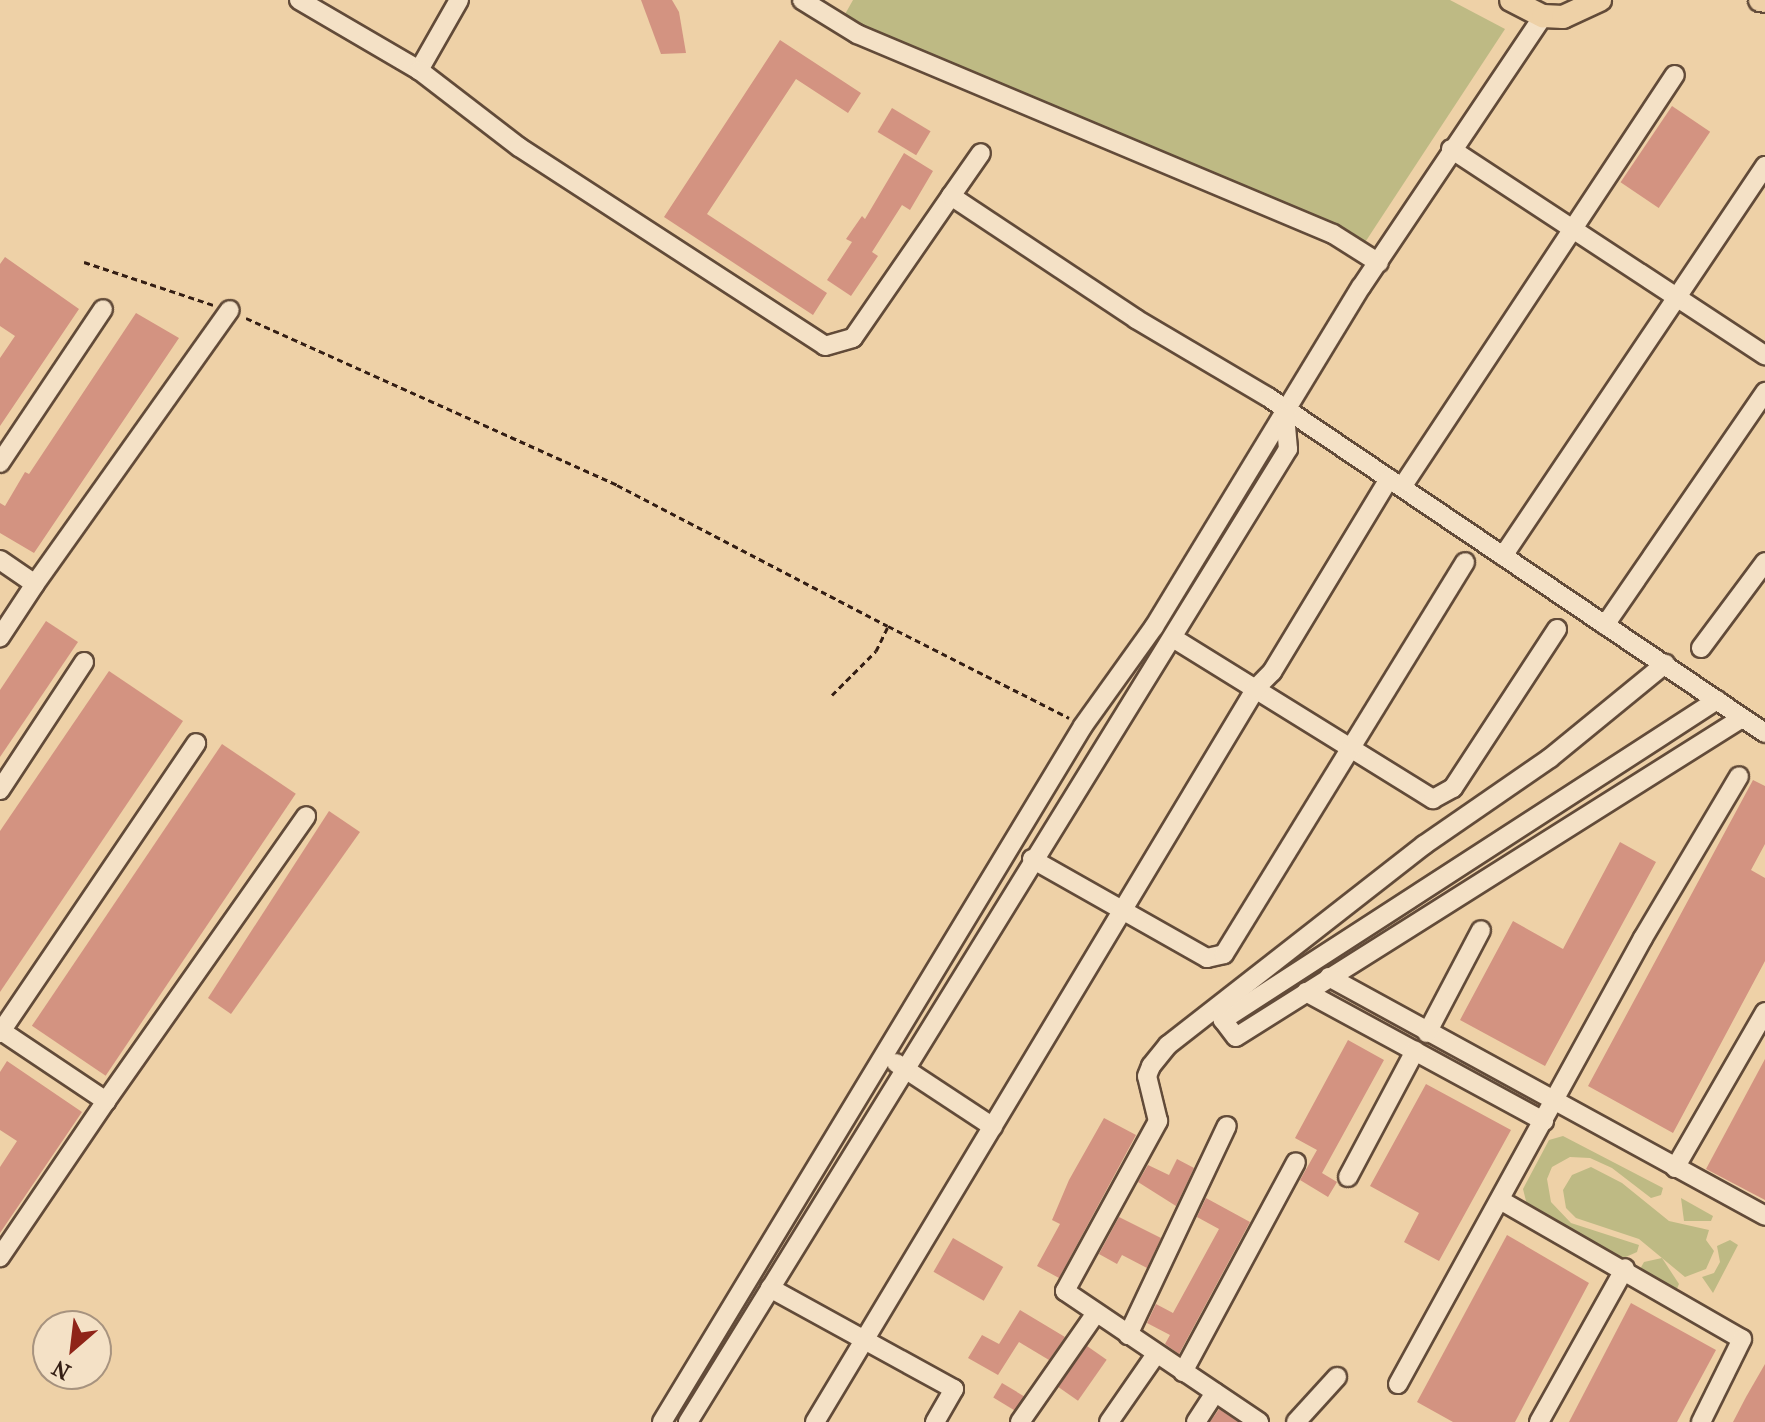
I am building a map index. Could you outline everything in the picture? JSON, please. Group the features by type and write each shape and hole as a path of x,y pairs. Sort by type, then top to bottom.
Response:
{"main road":[{"path":"1511,0 1543,16 1582,12 1600,0"}],"street":[{"path":"299,0 419,70 519,147 825,346 853,338 981,153"},
{"path":"419,70 459,0"},
{"path":"802,0 857,34 1333,234 1379,263"},
{"path":"662,1422 1083,726 1154,627 1451,149 1543,16"},
{"path":"815,1422 867,1342 993,1127 1126,911 1256,688 1272,672 1396,483 1573,229 1675,75"},
{"path":"1451,149 1765,355"},
{"path":"1503,556 1765,166"},
{"path":"951,196 1396,483 1765,733"},
{"path":"0,463 103,309"},
{"path":"0,637 230,310"},
{"path":"1605,625 1765,392"},
{"path":"688,1422 903,1068 1288,449 1285,412"},
{"path":"0,560 35,584"},
{"path":"1032,859 1207,958 1224,954 1465,562"},
{"path":"1701,648 1765,562"},
{"path":"1173,638 1353,748 1419,795 1433,799 1453,788 1557,629"},
{"path":"0,790 84,662"},
{"path":"1259,1422 1065,1291 1158,1121 1147,1076 1168,1045 1424,845 1550,758 1665,664"},
{"path":"1717,700 1223,1020 1236,1037 1742,718"},
{"path":"106,1101 1,1031 196,743"},
{"path":"1398,1384 1739,776"},
{"path":"1035,805 1058,818"},
{"path":"0,1257 306,816"},
{"path":"1427,1033 1481,930"},
{"path":"1329,977 1765,1216"},
{"path":"1306,992 1544,1121"},
{"path":"1675,1168 1765,1012"},
{"path":"1348,1177 1415,1051"},
{"path":"884,1055 993,1127"},
{"path":"1128,1335 1227,1126"},
{"path":"1183,1372 1296,1162"},
{"path":"1500,1200 1625,1268 1744,1342 1701,1422"},
{"path":"1539,1422 1625,1268"},
{"path":"770,1288 954,1389 935,1422"},
{"path":"1020,1422 1096,1313"},
{"path":"1109,1422 1156,1354"},
{"path":"1296,1422 1337,1377"},
{"path":"1196,1422 1215,1393"}],"path":[{"path":"84,262 230,310 617,485 1083,726"},
{"path":"832,695 876,651 888,626"}],"shaded area":[{"path":"853,0 1450,0 1505,29 1360,250 844,16"},
{"path":"1563,1136 1663,1188 1661,1195 1651,1198 1612,1168 1590,1158 1570,1157 1552,1167 1547,1179 1551,1202 1571,1223 1639,1245 1637,1252 1619,1260 1527,1205 1523,1189 1549,1140"},
{"path":"1591,1167 1622,1183 1669,1221 1709,1230 1706,1240 1714,1251 1706,1269 1685,1277 1639,1239 1576,1218 1566,1208 1563,1190 1572,1175"},
{"path":"1681,1198 1713,1216 1711,1221 1684,1221"},
{"path":"1730,1240 1738,1245 1713,1293 1702,1277 1714,1273 1720,1262 1717,1246"},
{"path":"1662,1258 1679,1284 1676,1291 1639,1271 1644,1262"}],"building":[{"path":"641,0 672,0 679,12 686,53 661,54"},
{"path":"780,40 861,93 848,113 796,79 707,214 827,293 813,315 664,217"},
{"path":"1672,106 1710,132 1659,208 1621,182"},
{"path":"892,108 931,131 916,155 878,132"},
{"path":"904,153 933,171 910,210 902,205 872,252 878,256 851,296 827,280 852,242 846,239 862,216 865,219"},
{"path":"5,257 79,309 0,426 0,358 15,336 0,326 0,264"},
{"path":"136,313 179,338 34,553 0,533 0,503 5,506 25,472 29,474"},
{"path":"46,621 78,642 0,757 0,690"},
{"path":"109,671 183,721 0,992 0,831"},
{"path":"222,744 296,794 106,1076 32,1026"},
{"path":"1753,780 1765,786 1765,844 1751,870 1765,878 1765,961 1673,1133 1588,1086"},
{"path":"329,811 360,832 231,1014 208,998"},
{"path":"1620,842 1656,862 1545,1066 1460,1020 1513,921 1563,949"},
{"path":"1348,1040 1384,1060 1322,1173 1337,1182 1328,1197 1300,1180 1317,1150 1295,1138"},
{"path":"1765,1059 1765,1200 1706,1169"},
{"path":"7,1061 82,1112 0,1233 0,1167 17,1141 0,1130 0,1072"},
{"path":"1426,1084 1511,1130 1439,1261 1404,1242 1419,1213 1370,1186"},
{"path":"1104,1118 1136,1135 1059,1278 1037,1266 1060,1224 1052,1220 1069,1180"},
{"path":"1177,1159 1194,1168 1176,1206 1138,1182 1148,1165 1169,1175"},
{"path":"1206,1198 1250,1222 1179,1354 1165,1344 1170,1335 1147,1323 1156,1304 1173,1313 1219,1229 1197,1217"},
{"path":"1119,1217 1161,1238 1147,1268 1122,1255 1117,1264 1099,1254"},
{"path":"1507,1235 1589,1283 1515,1422 1453,1422 1417,1402"},
{"path":"953,1238 1003,1267 984,1301 934,1272"},
{"path":"1631,1303 1716,1350 1677,1422 1569,1422"},
{"path":"1020,1310 1065,1337 1049,1360 1019,1342 998,1375 968,1358 982,1335 999,1344"},
{"path":"1087,1346 1107,1360 1078,1401 1058,1387"},
{"path":"1765,1364 1765,1422 1733,1422 1746,1397"},
{"path":"1002,1383 1024,1396 1016,1411 993,1398"},
{"path":"1219,1409 1238,1422 1210,1422"}]}
